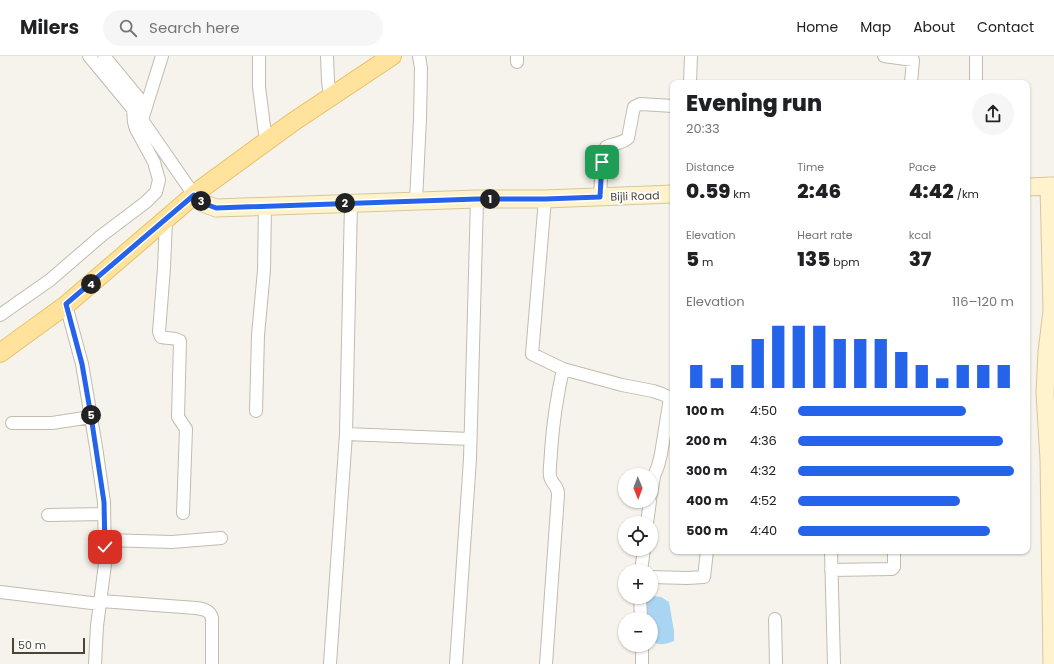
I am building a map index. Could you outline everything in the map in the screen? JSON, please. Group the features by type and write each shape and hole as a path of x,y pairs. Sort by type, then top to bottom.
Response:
{"main road":[{"path":"0,353 66,304 194,195 330,96 392,56"}],"street":[{"path":"104,56 146,106"},
{"path":"142,120 162,56"},
{"path":"259,56 259,87 266,142"},
{"path":"327,56 327,73 330,96"},
{"path":"416,201 420,119 421,68 419,56"},
{"path":"690,80 691,56"},
{"path":"884,56 913,58 911,80"},
{"path":"976,56 976,80"},
{"path":"90,57 133,108 194,195"},
{"path":"600,197 602,162 606,147 623,142 628,138 634,107 640,104 670,106"},
{"path":"0,315 50,280 102,236 146,202 156,192 159,180 154,162 136,129 133,108"},
{"path":"1030,187 1052,186 1052,311 1045,394 1049,467 1052,664"},
{"name":"Bijli Road","path":"194,195 203,203 216,208 265,205 477,199 545,199 670,194"},
{"path":"456,664 470,459 477,199"},
{"path":"545,199 532,354 563,369 653,391 670,398"},
{"path":"330,664 346,434 351,203"},
{"path":"256,411 258,335 264,270 265,205"},
{"path":"166,219 159,332 161,337 166,339 177,339 180,341 178,417 186,429 183,513"},
{"path":"66,304 82,364 91,416 104,514 105,564 95,664"},
{"path":"546,664 558,495 557,487 552,482 550,476 556,400 563,369"},
{"path":"657,468 670,409"},
{"path":"12,423 52,422 91,416"},
{"path":"346,434 470,439"},
{"path":"48,515 104,514"},
{"path":"105,540 172,542 221,538"},
{"path":"658,577 704,577 706,554"},
{"path":"831,554 834,664"},
{"path":"831,570 892,570 894,567 894,554"},
{"path":"0,592 100,603 204,609 210,612 212,618 212,664"},
{"path":"775,619 776,664"},
{"path":"642,652 642,664"}],"water":[{"path":"658,597 669,602 674,631 674,641 658,644 658,612 646,612 645,604 658,604"}],"route":[{"path":"105,547 104,502 96,447 82,364 66,304 107,271 194,195 203,203 216,208 265,205 600,197 602,162"}]}
